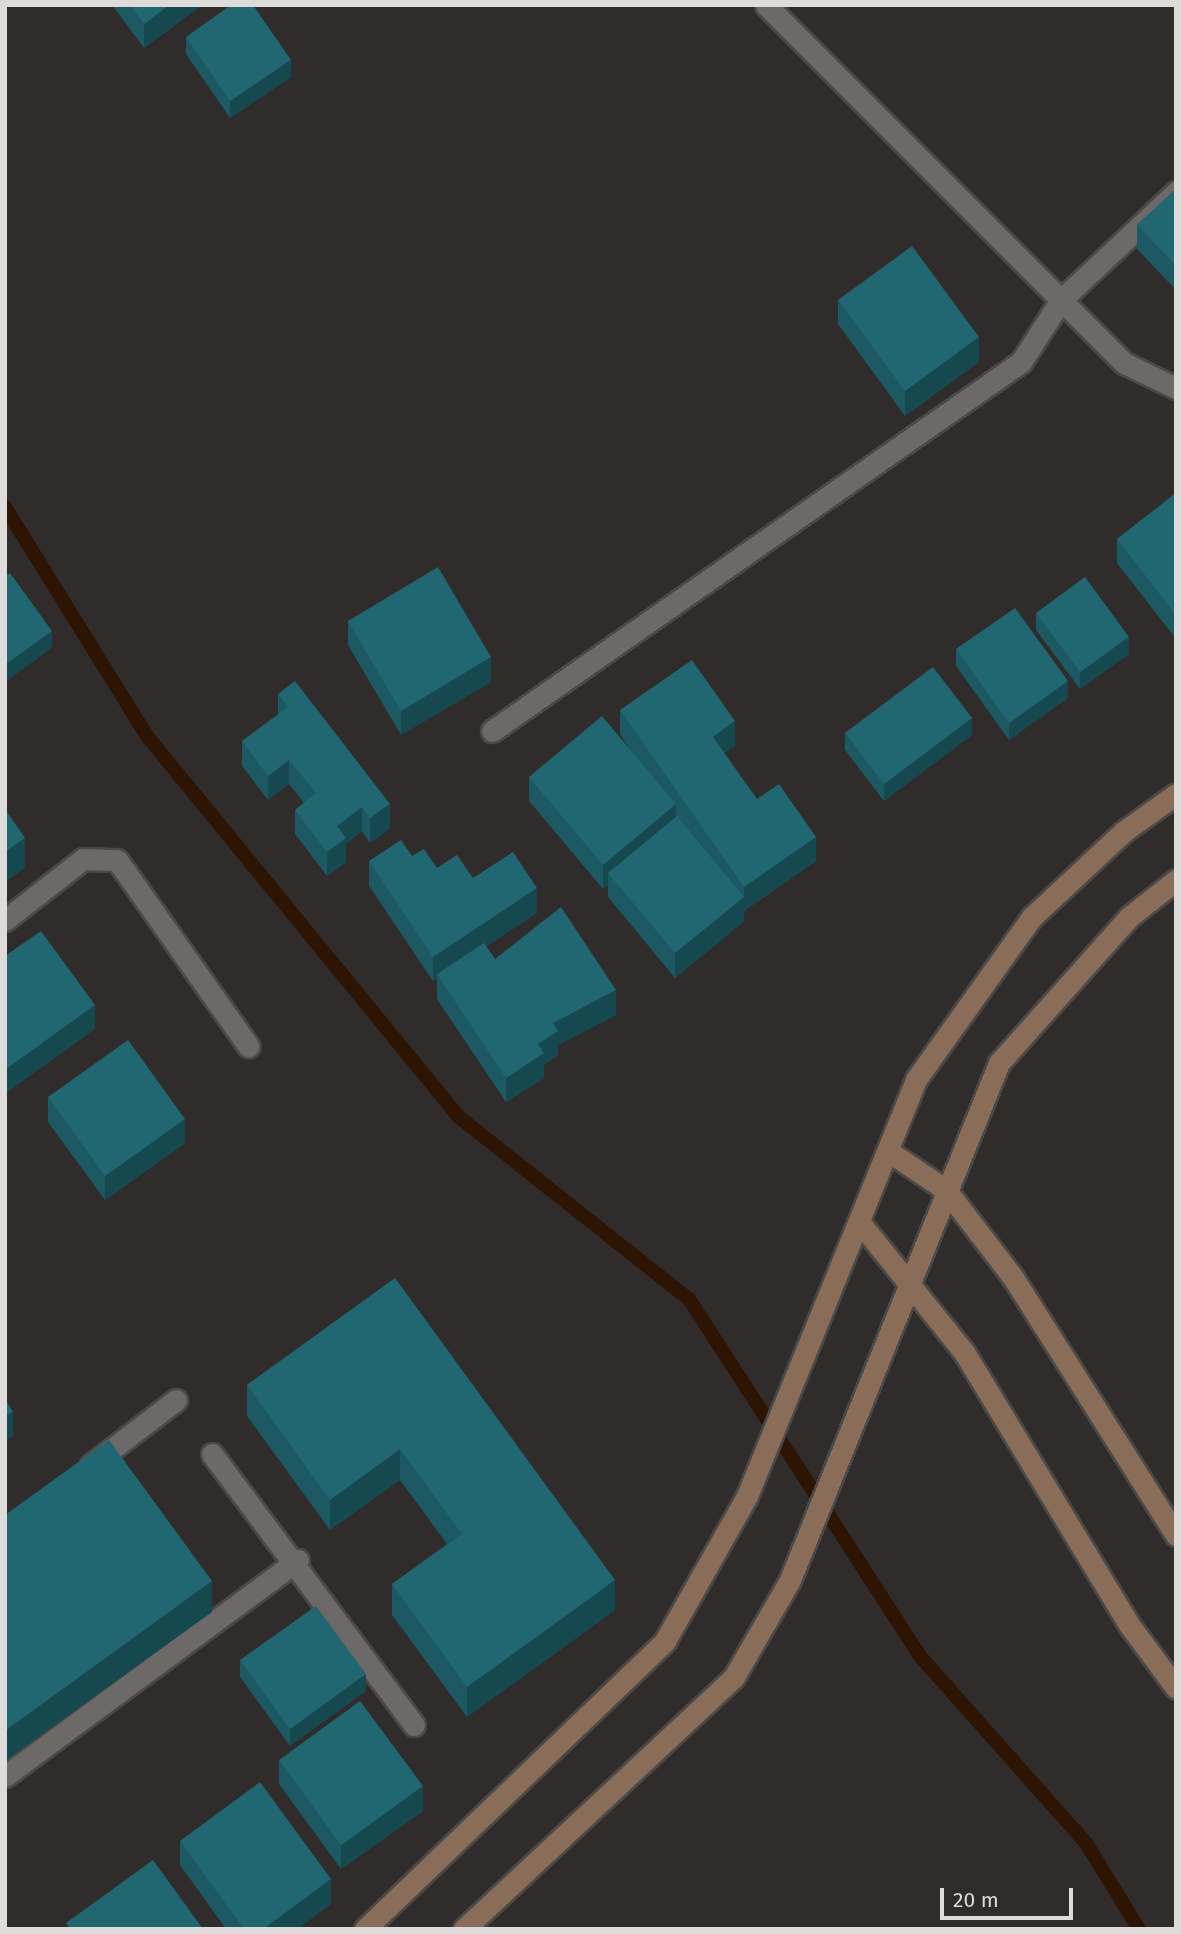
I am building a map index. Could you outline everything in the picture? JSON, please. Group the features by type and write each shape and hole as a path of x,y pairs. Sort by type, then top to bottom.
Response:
{"main road":[{"path":"365,1929 665,1641 747,1496 861,1224 917,1078 1032,917 1123,832 1176,794"},
{"path":"464,1929 734,1677 790,1580 887,1344 907,1281 999,1063 1129,918 1176,880"},
{"path":"888,1151 946,1190 1014,1279 1176,1535"},
{"path":"861,1224 964,1352 1130,1626 1176,1688"}],"street":[{"path":"766,5 1124,363 1176,388"},
{"path":"492,731 1021,362 1061,300 1176,192"},
{"path":"5,920 83,859 117,860 248,1046"},
{"path":"76,1476 176,1401"},
{"path":"212,1454 298,1560 414,1725"},
{"path":"5,1776 298,1560"}],"building":[{"path":"130,5 169,5 144,24"},
{"path":"231,5 253,5 291,60 230,101 186,37"},
{"path":"1176,189 1176,266 1137,225"},
{"path":"912,246 979,337 905,391 838,300"},
{"path":"1176,493 1176,615 1117,539"},
{"path":"438,567 491,657 401,711 348,621"},
{"path":"10,573 52,631 5,665 5,577"},
{"path":"1085,577 1129,637 1080,672 1036,613"},
{"path":"1015,608 1068,681 1009,723 956,649"},
{"path":"692,660 735,721 713,737 757,799 779,784 816,837 744,887 620,710"},
{"path":"933,667 972,718 884,784 845,733"},
{"path":"295,681 390,804 370,818 362,807 337,826 346,838 327,852 295,810 316,793 289,760 268,776 242,741 288,707 278,694"},
{"path":"602,716 676,804 603,865 529,777"},
{"path":"5,809 25,838 5,852"},
{"path":"677,816 744,897 675,953 608,873"},
{"path":"401,840 412,856 424,849 437,868 457,855 473,878 513,852 537,888 433,957 369,861"},
{"path":"561,907 616,990 553,1023 558,1031 538,1044 544,1053 506,1078 437,974 484,943 495,959"},
{"path":"41,931 95,1005 5,1070 5,956"},
{"path":"128,1040 185,1119 105,1176 48,1097"},
{"path":"395,1278 615,1580 467,1687 392,1584 462,1534 400,1449 330,1500 247,1385"},
{"path":"5,1399 13,1412 5,1416"},
{"path":"109,1440 212,1581 5,1731 5,1515"},
{"path":"316,1606 366,1674 290,1729 240,1660"},
{"path":"360,1701 423,1786 341,1845 279,1760"},
{"path":"260,1782 331,1879 263,1929 244,1929 180,1841"},
{"path":"153,1860 203,1929 71,1929 66,1923"}],"waterway":[{"path":"5,507 147,736 459,1117 689,1299 919,1655 1086,1843 1139,1929"}]}
